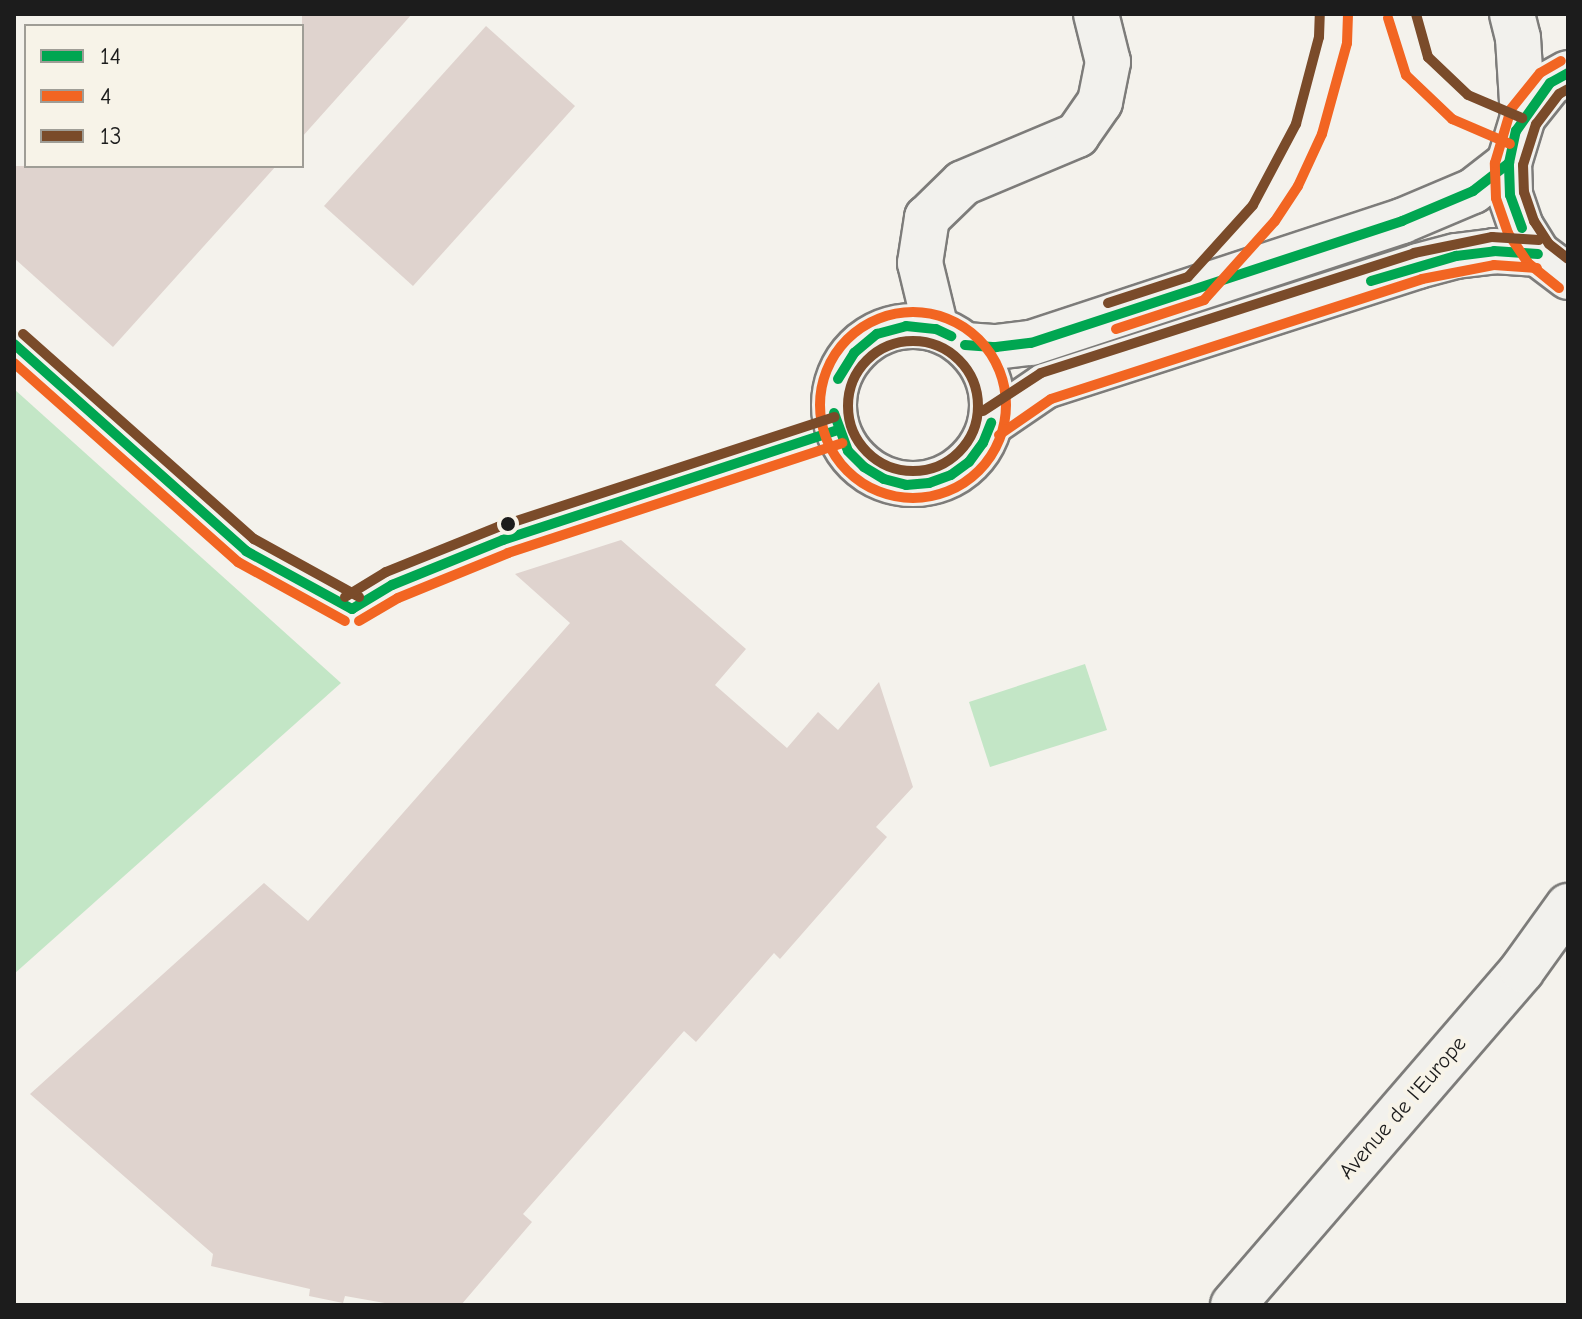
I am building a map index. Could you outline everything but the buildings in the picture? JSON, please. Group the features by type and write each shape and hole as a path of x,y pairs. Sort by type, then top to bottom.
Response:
{"street":[{"path":"1096,14 1108,62 1100,102 1077,135 963,183 927,218 920,263 950,337 989,380 991,423 983,443 969,462 951,475 929,483 906,485 884,479 864,467 848,451 838,430 835,396 838,379 854,353 877,334 906,326 950,337 996,347 1031,343 1402,221 1473,191 1509,163"},
{"path":"1512,14 1518,38 1523,117 1509,163 1510,195 1521,227 1553,265"},
{"path":"1523,117 1550,83 1568,73"},
{"path":"991,423 1045,386 1418,266 1456,256 1494,251 1553,265"},
{"name":"Avenue de l'Europe","path":"1233,1305 1522,970 1568,906"}],"green space":[{"path":"14,389 341,683 14,974"},
{"path":"1085,664 1107,730 990,767 969,702"}],"transit line":[{"name":"13","path":"1108,303 1188,277 1253,205 1296,124 1319,37 1320,14"},
{"name":"13","path":"1416,14 1428,57 1468,95 1522,118"},
{"name":"4","path":"1116,329 1204,300 1275,221 1298,186 1322,134 1347,43 1348,15"},
{"name":"4","path":"1388,18 1406,75 1452,119 1510,144"},
{"name":"4","path":"1559,288 1528,263 1508,233 1496,198 1495,163 1511,109 1540,73 1561,61"},
{"name":"14","path":"1522,228 1510,195 1509,163 1516,131 1550,83 1568,73"},
{"name":"13","path":"1568,89 1559,94 1536,124 1523,165 1524,192 1534,221 1549,244 1568,259"},
{"name":"14","path":"965,345 996,347 1031,343 1402,221 1473,191 1509,163"},
{"name":"13","path":"983,411 1041,373 1414,253 1492,237 1539,240"},
{"name":"14","path":"1371,281 1456,256 1494,251 1538,254"},
{"name":"4","path":"999,435 1051,399 1422,279 1494,265 1537,268"},
{"name":"4","path":"913,312 949,319 979,339 999,369 1006,405 999,441 979,471 949,491 913,498 877,491 847,471 827,441 820,405 827,369 847,339 877,319 913,312"},
{"name":"14","path":"838,379 854,353 877,334 906,326 936,329 951,336"},
{"name":"13","path":"23,334 254,539 359,597"},
{"name":"13","path":"913,341 938,346 959,360 973,381 978,406 973,431 959,452 938,466 913,471 888,466 867,452 853,431 848,406 853,381 867,360 888,346 913,341"},
{"name":"14","path":"14,344 246,551 352,609"},
{"name":"4","path":"14,363 238,562 345,621"},
{"name":"14","path":"834,413 848,451 864,467 884,479 906,485 929,483 951,475 969,462 983,443 991,423"},
{"name":"13","path":"345,597 386,572 498,527 834,417"},
{"name":"14","path":"352,609 392,585 503,540 838,430"},
{"name":"4","path":"359,621 398,598 508,553 842,443"}]}
